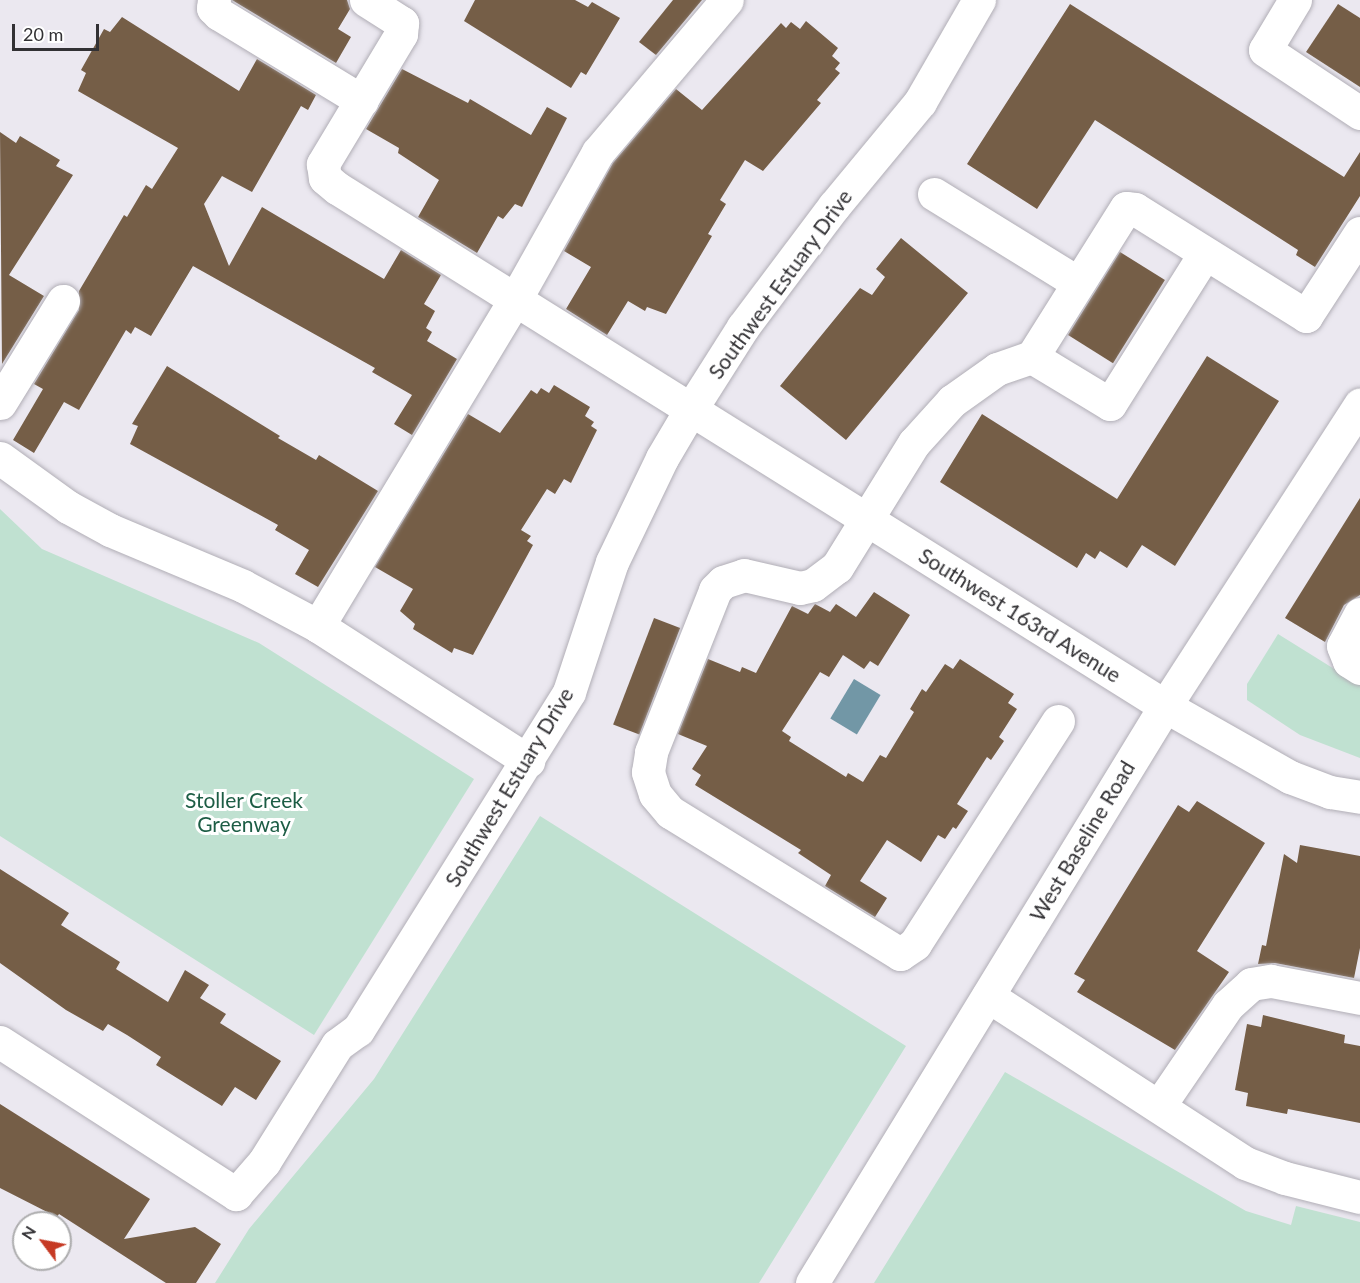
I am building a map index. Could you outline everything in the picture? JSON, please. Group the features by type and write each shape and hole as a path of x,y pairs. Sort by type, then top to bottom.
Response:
{"street":[{"path":"214,0 213,8 219,14 362,101"},
{"name":"Southwest 163rd Avenue","path":"366,0 402,23 401,34 323,164 325,178 1165,706 1290,777 1330,792 1360,797"},
{"path":"318,626 516,298 598,152 727,0"},
{"name":"Southwest Estuary Drive","path":"0,1042 236,1194 264,1161 337,1046 358,1030 569,692 612,562 633,516 691,409 743,327 834,206 920,102 979,0"},
{"path":"1295,0 1265,50 1360,113"},
{"path":"934,194 1078,283"},
{"path":"1058,721 915,944 900,954 663,805 655,794 648,762 715,590 723,582 744,575 789,588 813,585 837,567 914,443 952,401 997,369 1032,357 1126,208 1205,253 1306,316 1360,233"},
{"path":"1032,357 1110,404 1205,253"},
{"path":"0,403 63,301"},
{"name":"West Baseline Road","path":"812,1283 1165,706 1360,404"},
{"path":"0,458 68,507 110,530 243,586 318,626 528,761"},
{"path":"1360,614 1343,646 1349,661 1360,668"},
{"path":"1159,1106 1228,1005 1251,984 1271,981 1360,998"},
{"path":"988,996 1245,1163 1285,1178 1360,1197"}],"green space":[{"name":"Stoller Creek Greenway","path":"0,509 42,549 259,643 474,779 314,1035 0,836"},
{"path":"1278,634 1360,685 1360,758 1300,735 1247,700 1247,684"},
{"path":"540,816 906,1046 759,1283 215,1283 249,1229 374,1079"},
{"path":"1005,1072 1246,1211 1291,1225 1296,1206 1360,1222 1360,1283 874,1283"}],"water":[{"path":"854,679 881,695 857,734 830,718"}],"building":[{"path":"232,0 347,0 350,9 338,29 351,37 336,63"},
{"path":"475,0 575,0 588,7 592,2 620,18 586,75 581,72 571,88 464,21"},
{"path":"673,0 702,0 656,55 639,42"},
{"path":"1070,4 1344,177 1360,152 1360,196 1315,267 1296,255 1298,250 1095,120 1037,209 967,164"},
{"path":"1338,4 1360,18 1360,87 1306,52"},
{"path":"122,17 239,91 257,59 316,95 308,110 301,106 252,192 222,176 204,204 229,266 262,207 384,279 401,250 441,275 424,304 435,311 426,328 432,332 427,341 457,359 412,435 394,424 412,395 372,372 375,368 193,266 151,336 135,327 131,334 126,330 79,410 64,402 34,453 13,440 43,389 34,384 79,310 79,291 124,215 127,217 146,185 152,189 178,148 78,91 86,73 81,70 104,29 110,32"},
{"path":"806,21 838,48 832,56 840,63 835,69 840,73 817,100 821,103 763,171 745,160 720,200 726,204 708,234 712,236 666,314 647,307 645,311 628,301 607,335 566,309 591,267 564,251 613,163 676,89 702,110 781,23 786,28 791,22 800,29"},
{"path":"402,69 468,103 470,99 531,135 547,107 567,118 522,207 515,204 503,219 498,216 477,253 418,217 439,180 398,153 399,148 366,129"},
{"path":"0,132 16,143 20,136 60,160 56,166 73,175 9,275 44,296 2,364"},
{"path":"901,238 968,293 846,440 780,386 860,288 872,295 885,277 876,269"},
{"path":"1120,252 1165,280 1113,363 1068,335"},
{"path":"1207,356 1279,401 1175,566 1142,545 1127,568 1100,551 1095,559 1086,553 1077,568 940,482 982,414 1117,499"},
{"path":"167,366 280,436 278,438 316,460 319,455 378,491 318,587 295,574 309,550 275,530 278,525 130,444 138,426 132,424"},
{"path":"554,385 590,407 585,416 594,422 591,426 597,430 571,483 564,479 555,494 547,489 521,530 531,536 527,541 533,545 473,655 454,648 452,653 413,629 415,624 400,611 413,589 375,567 468,414 500,433 531,390 537,394 541,388 549,393"},
{"path":"1360,498 1360,595 1344,605 1325,642 1285,618"},
{"path":"874,592 910,615 878,666 870,661 864,669 843,655 829,677 820,672 782,731 791,737 789,741 846,777 848,773 863,782 880,755 886,758 914,712 910,709 922,689 926,692 945,664 953,669 960,659 1014,694 1008,703 1017,709 999,737 1004,741 991,760 987,757 957,804 968,811 956,829 953,827 945,839 938,835 921,862 887,840 860,881 887,898 875,917 825,886 831,875 798,853 801,850 695,785 701,775 692,769 707,746 678,734 708,659 740,672 742,667 756,673 792,606 808,614 815,604 830,612 836,604 856,617"},
{"path":"654,618 680,628 639,734 613,724"},
{"path":"1197,801 1265,843 1197,951 1229,972 1175,1050 1077,992 1085,980 1074,974 1178,805 1189,812"},
{"path":"1300,845 1360,856 1360,948 1354,978 1275,963 1258,964 1262,945 1266,946 1284,854 1297,863"},
{"path":"0,869 69,913 61,925 120,962 116,969 168,1002 185,970 209,985 200,998 226,1014 220,1023 281,1061 256,1100 235,1087 222,1106 156,1065 161,1057 127,1035 108,1024 103,1031 66,1010 0,963"},
{"path":"1263,1015 1345,1035 1344,1043 1360,1046 1360,1123 1288,1109 1287,1114 1246,1106 1248,1093 1235,1090 1247,1024 1261,1027"},
{"path":"0,1104 150,1199 124,1239 195,1227 221,1244 196,1283 166,1283 72,1222 72,1211 45,1211 0,1188"}]}
